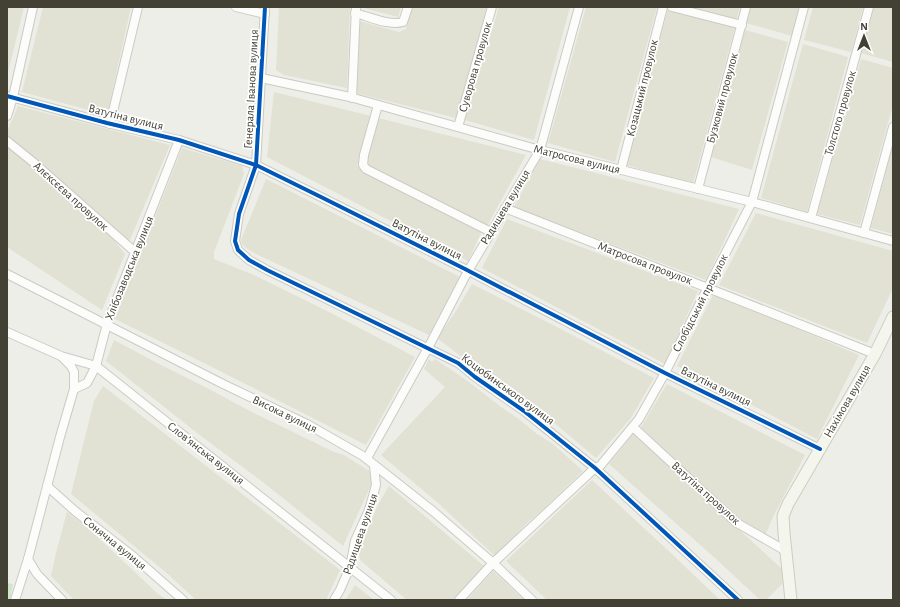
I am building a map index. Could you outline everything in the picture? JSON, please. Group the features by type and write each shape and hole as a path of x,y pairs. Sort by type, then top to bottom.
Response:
{"street":[{"path":"7,116 10,96 33,7"},
{"path":"110,124 138,7"},
{"path":"236,7 265,11"},
{"path":"352,98 356,10 390,23 398,23 405,20 408,7"},
{"name":"Суворова провулок","path":"458,127 492,7"},
{"name":"Радищева вулиця","path":"367,458 428,348 468,271 540,150 578,7"},
{"name":"Козацький провулок","path":"621,170 663,7"},
{"path":"672,7 742,25"},
{"name":"Бузковий провулок","path":"698,189 746,7"},
{"name":"Слобідський провулок","path":"460,600 493,563 595,468 600,466 639,419 665,372 752,202 804,7"},
{"name":"Толстого провулок","path":"811,218 869,7"},
{"name":"Генерала Іванова вулиця","path":"235,241 239,214 256,165 265,11"},
{"name":"Матросова вулиця","path":"261,78 352,98 540,150 752,202 893,241"},
{"name":"Ватутіна вулиця","path":"10,96 110,124 180,140 256,165 820,449"},
{"path":"378,105 364,155 363,165 366,169 491,232"},
{"path":"864,233 893,127"},
{"name":"Хлібозаводська вулиця","path":"74,389 87,383 96,366 106,324 180,140"},
{"name":"Алєксєєва провулок","path":"7,141 135,252"},
{"name":"Матросова провулок","path":"505,208 875,354"},
{"name":"Коцюбинського вулиця","path":"235,241 238,250 249,260 458,363 475,377 524,410 595,468 738,600"},
{"name":"Висока вулиця","path":"7,274 223,384 307,424 367,458 434,512 493,563 532,600"},
{"name":"Нахімова вулиця","path":"792,600 783,516 788,504 875,354 893,317"},
{"name":"Слов’янська вулиця","path":"7,332 61,356 96,366 392,600"},
{"path":"14,600 28,559 74,389 74,372 71,366 61,356"},
{"name":"Ватутіна провулок","path":"633,427 737,523 786,551"},
{"name":"Радищева вулиця","path":"334,600 350,567 355,541 368,510 376,485 374,465"},
{"name":"Сонячна вулиця","path":"47,486 134,557 183,600"},
{"path":"28,559 37,574 62,600"}],"shaded area":[{"path":"7,7 24,7 7,77"},
{"path":"43,7 131,7 107,115 22,92"},
{"path":"279,7 350,7 347,88 284,75 276,70"},
{"path":"360,7 401,7 398,17"},
{"path":"412,7 487,7 456,118 355,93 359,21 399,32 406,29"},
{"path":"499,7 570,7 534,140 465,120"},
{"path":"586,7 657,7 615,162 548,143"},
{"path":"680,7 740,7 736,21"},
{"path":"750,7 800,7 792,36 746,23"},
{"path":"813,7 863,7 851,52 804,40"},
{"path":"873,7 893,7 893,62 861,53"},
{"path":"668,9 735,27 693,184 626,165"},
{"path":"745,30 788,42 752,170 711,157"},
{"path":"803,44 848,57 807,212 761,198"},
{"path":"861,59 893,68 893,104 860,225 817,214"},
{"path":"274,92 371,116 357,166 482,231 468,261 267,157"},
{"path":"18,106 170,145 129,242 7,137 7,132"},
{"path":"378,118 526,155 487,226 368,165 366,163"},
{"path":"893,144 893,234 871,228"},
{"path":"7,145 29,163 62,195 110,235 125,254 102,310 7,247"},
{"path":"182,148 242,166 244,174 214,252 214,259 254,275 415,357 366,445 115,319"},
{"path":"540,159 739,209 706,280 514,207"},
{"path":"266,179 460,277 429,335 246,248 242,244 241,240"},
{"path":"756,213 893,251 893,288 867,343 719,285"},
{"path":"507,219 698,291 665,364 482,268"},
{"path":"472,284 654,378 631,418 596,458 509,385 488,377 437,338 456,311"},
{"path":"713,295 859,355 817,439 677,366"},
{"path":"114,340 250,411 334,452 344,455 371,472 372,483 343,546 106,361"},
{"path":"429,359 432,362 435,359 469,382 537,434 553,444 583,471 527,523 496,557 437,502 381,455 445,387 424,369"},
{"path":"667,384 805,455 774,515 765,536 743,524 641,427"},
{"path":"103,386 340,570 326,600 196,600 169,575 71,494 94,401"},
{"path":"634,433 783,570 785,581 766,600 760,600 609,464"},
{"path":"592,480 720,600 547,600 506,561"},
{"path":"389,486 484,566 452,600 407,600 360,560 359,549 379,503"},
{"path":"67,512 89,529 158,594 167,600 74,600 51,576"},
{"path":"493,571 524,600 467,600"},
{"path":"355,585 374,600 345,600"}],"green space":[{"path":"7,583 13,584 10,600 7,600"}],"cycle path":[{"path":"265,7 256,165 239,214 235,241 238,250 249,260 267,270 458,363 475,377 524,411 595,468 738,600"},
{"path":"7,96 107,123 179,140 256,165 465,269 665,373 820,449"}]}
